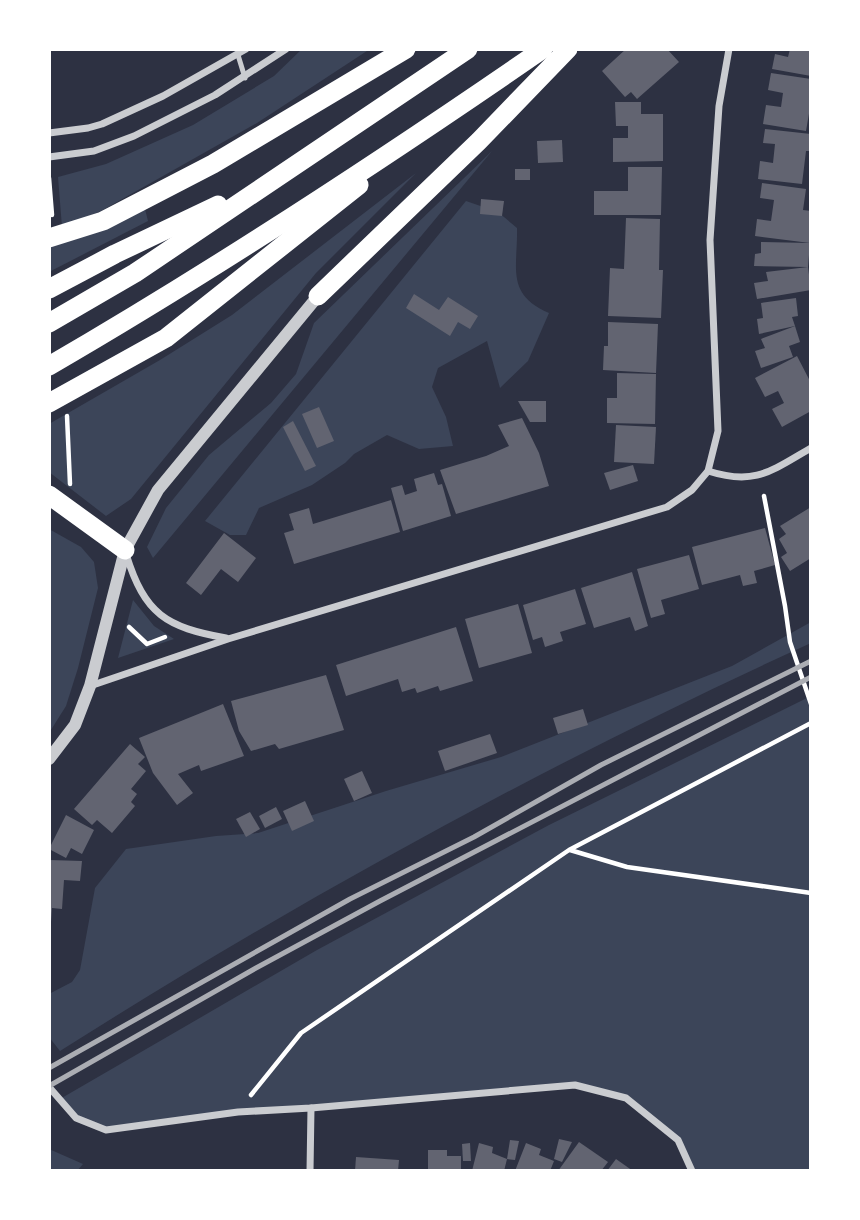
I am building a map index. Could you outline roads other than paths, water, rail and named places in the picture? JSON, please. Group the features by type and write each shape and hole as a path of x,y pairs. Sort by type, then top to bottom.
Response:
{"highway":[{"path":"49,238 103,221 213,164 406,49"},
{"path":"49,323 135,273 468,49"},
{"path":"49,366 149,308 454,111 543,49"},
{"path":"318,296 479,141 568,49"},
{"path":"49,403 166,338 454,111"},
{"path":"49,289 114,254 270,181"},
{"path":"49,495 125,550"}],"street":[{"path":"49,133 102,124 163,96 246,49"},
{"path":"49,157 94,152 175,117 245,78 286,49"},
{"path":"90,686 228,639 667,507 692,491 708,471 718,431 710,240 719,106 729,49"},
{"path":"50,757 75,725 90,686 125,550 158,490 318,296"},
{"path":"708,471 732,479 758,475 773,471 811,449"},
{"path":"125,550 134,578 145,599 160,615 179,627 228,639"},
{"path":"49,1087 76,1118 106,1130 237,1112 575,1085 626,1098 678,1140 692,1171"},
{"path":"310,1171 311,1108"}],"lane":[{"path":"237,55 245,78"}],"railway":[{"path":"49,1068 350,899 474,837 601,765 811,661"},
{"path":"49,1086 380,901 811,677"}]}
